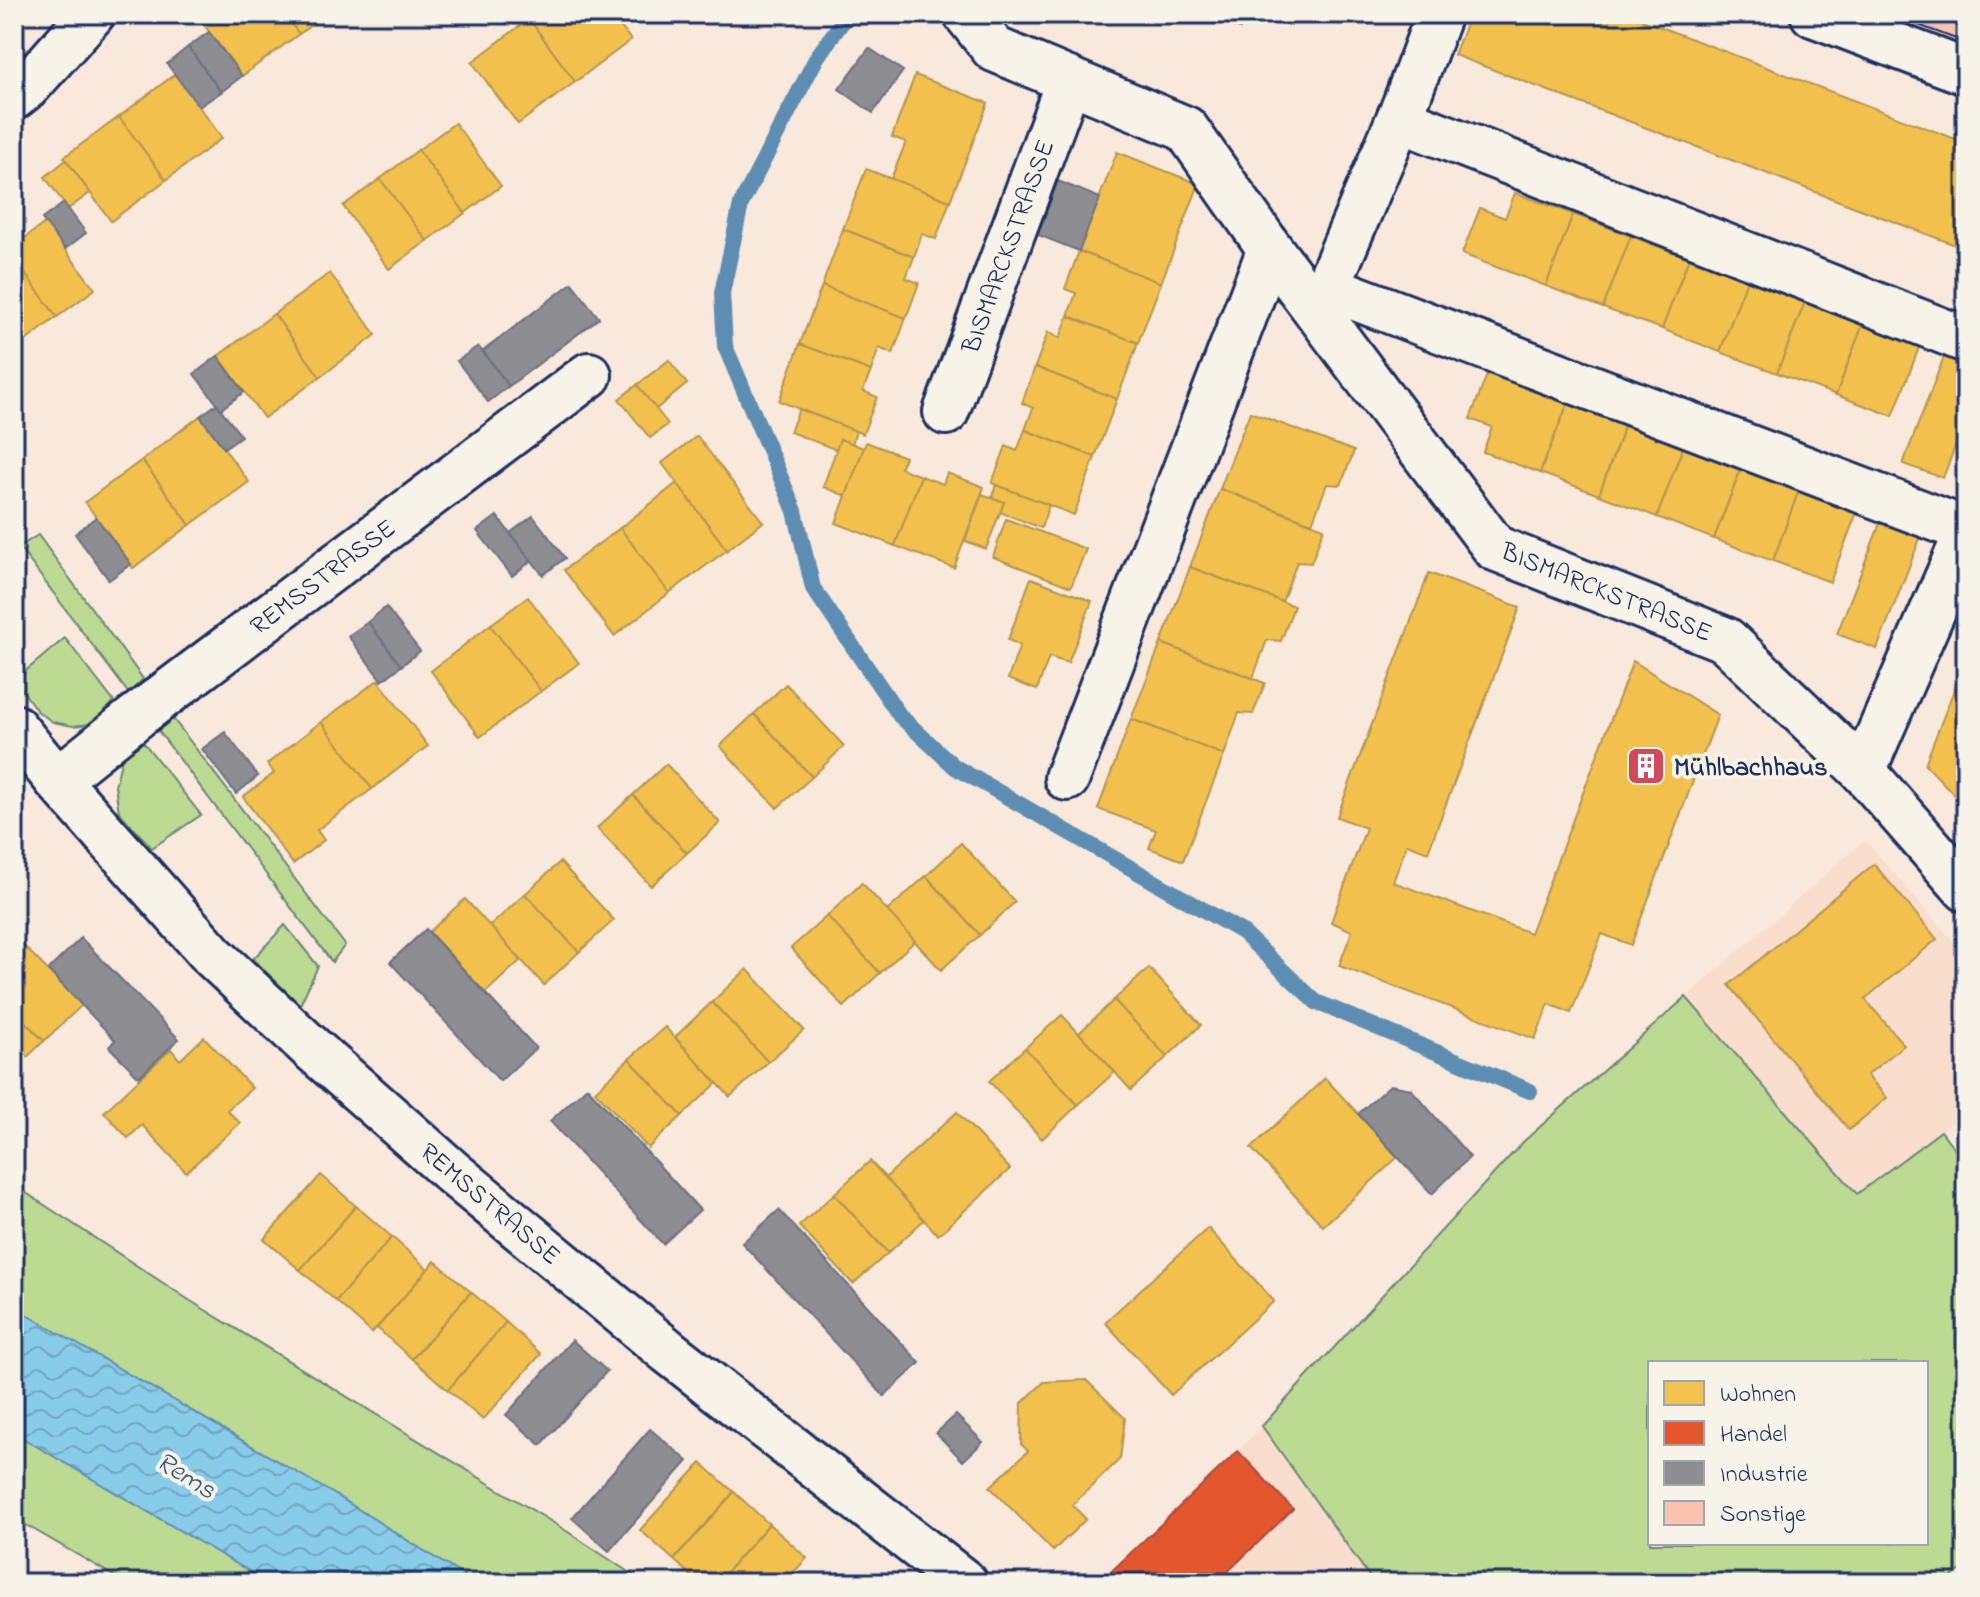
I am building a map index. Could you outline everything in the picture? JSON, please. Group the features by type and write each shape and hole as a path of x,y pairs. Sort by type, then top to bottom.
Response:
{"street":[{"path":"14,97 29,85 92,14"},
{"name":"BISMARCKSTRASSE","path":"966,14 994,49 1186,129 1270,249 1322,299 1495,548 1726,640 1863,771 1966,889"},
{"path":"1439,14 1399,119 1322,299 1966,533 1863,771"},
{"path":"1813,14 1966,72"},
{"name":"BISMARCKSTRASSE","path":"946,412 1069,80"},
{"path":"1399,119 1966,340"},
{"path":"1067,778 1270,249"},
{"name":"REMSSTRASSE","path":"57,780 137,716 589,375"},
{"name":"REMSSTRASSE","path":"14,727 213,956 321,1057 453,1173 669,1352 965,1583"}],"shaded area":[{"path":"1865,840 1966,956 1966,1112 1857,1195 1686,997"},
{"path":"1262,1426 1374,1583 1099,1583 1238,1451"}],"green space":[{"path":"38,535 143,679 129,694 19,547"},
{"path":"65,638 114,702 91,724 73,726 53,722 37,711 15,680"},
{"path":"171,716 345,945 332,962 157,729"},
{"path":"141,739 201,815 152,848 119,812 115,786 122,758"},
{"path":"285,925 318,966 300,1005 253,959"},
{"path":"1686,997 1857,1194 1941,1131 1966,1164 1966,1566 1944,1583 1374,1583 1262,1426 1523,1142"},
{"path":"14,1185 189,1300 565,1530 645,1583 126,1583 14,1518"}],"water":[{"name":"Rems","path":"14,1307 339,1497 475,1583 269,1583 14,1433"}],"building: Wohnen":[{"path":"196,14 284,14 299,34 242,76"},
{"path":"284,14 326,14 299,34"},
{"path":"536,14 611,14 631,40 575,82 529,19"},
{"path":"1201,14 1246,14 1240,29"},
{"path":"1470,14 1644,14 1642,20 1966,143 1966,249 1454,55"},
{"path":"529,19 575,82 518,124 472,62"},
{"path":"175,74 222,138 166,180 119,117"},
{"path":"915,75 988,103 950,201 891,179 906,142 892,137"},
{"path":"119,117 166,180 111,221 64,157"},
{"path":"455,123 501,186 465,213 418,150"},
{"path":"418,150 465,213 427,241 380,179"},
{"path":"1117,152 1199,184 1161,283 1079,251"},
{"path":"66,160 90,193 68,209 45,177"},
{"path":"866,169 950,201 936,239 922,234 914,257 843,229"},
{"path":"380,179 427,241 389,269 343,206"},
{"path":"1515,193 1573,214 1546,286 1462,254 1480,208 1505,218"},
{"path":"1573,214 1631,236 1603,308 1546,286"},
{"path":"45,223 95,289 57,317 14,259 14,246"},
{"path":"843,229 914,257 906,278 919,283 906,318 822,286"},
{"path":"1631,236 1689,258 1662,329 1603,308"},
{"path":"1079,251 1161,283 1138,343 1068,316 1076,293 1065,289"},
{"path":"1689,258 1747,280 1720,352 1662,329"},
{"path":"14,259 57,317 19,346 14,339"},
{"path":"330,273 376,335 320,377 274,314"},
{"path":"1747,280 1805,302 1777,373 1720,352"},
{"path":"822,286 906,318 893,354 879,348 871,371 800,344"},
{"path":"1805,302 1863,324 1836,395 1777,373"},
{"path":"274,314 320,377 264,418 218,356"},
{"path":"1068,316 1138,343 1117,399 1035,367 1048,332 1060,338"},
{"path":"1863,324 1920,345 1893,416 1836,395"},
{"path":"800,344 871,371 863,391 877,397 863,434 779,401"},
{"path":"1945,354 1966,362 1966,418 1943,478 1903,464"},
{"path":"669,360 687,384 656,409 637,385"},
{"path":"1035,367 1117,399 1095,457 1025,430 1033,408 1022,403"},
{"path":"1488,372 1568,403 1540,473 1483,452 1492,427 1470,419"},
{"path":"637,385 668,424 650,438 619,399"},
{"path":"1568,403 1625,424 1599,495 1540,473"},
{"path":"799,409 856,431 852,444 840,439 837,450 790,432"},
{"path":"1250,412 1354,451 1341,485 1327,484 1312,523 1220,489"},
{"path":"200,416 249,482 190,525 142,460"},
{"path":"1625,424 1683,447 1657,517 1599,495"},
{"path":"1025,430 1095,457 1074,515 992,483 1006,446 1017,451"},
{"path":"697,436 763,522 727,550 662,463"},
{"path":"840,439 864,448 846,496 823,487"},
{"path":"866,442 905,457 900,468 921,476 895,546 836,523"},
{"path":"1683,447 1741,469 1714,539 1657,517"},
{"path":"142,460 190,525 133,568 85,502"},
{"path":"1741,469 1799,490 1773,561 1714,539"},
{"path":"947,473 984,487 954,568 895,546 921,476 943,484"},
{"path":"677,483 727,550 669,593 620,528"},
{"path":"996,485 1049,505 1041,528 1000,512 1004,502 992,497"},
{"path":"1220,489 1324,528 1311,563 1297,562 1282,602 1190,567"},
{"path":"1799,490 1857,512 1830,582 1773,561"},
{"path":"982,494 1004,502 986,549 965,541"},
{"path":"1006,519 1086,549 1071,587 993,557"},
{"path":"1881,521 1921,536 1877,649 1837,634"},
{"path":"620,528 669,593 614,636 564,570"},
{"path":"1190,567 1294,606 1281,641 1267,640 1253,678 1161,643"},
{"name":"Mühlbachhaus","path":"1429,573 1520,607 1428,852 1407,844 1393,882 1530,933 1633,661 1718,715 1631,945 1602,934 1571,1013 1549,1004 1535,1039 1339,966 1352,931 1331,922 1366,828 1337,817"},
{"path":"1031,578 1092,601 1068,663 1049,657 1037,690 1008,679 1020,645 1008,640"},
{"path":"528,597 579,663 541,691 490,625"},
{"path":"490,625 541,691 480,737 431,671"},
{"path":"1161,643 1265,683 1253,714 1239,713 1224,755 1131,719"},
{"path":"1966,659 1966,807 1925,764"},
{"path":"378,680 428,746 372,789 321,722"},
{"path":"786,684 844,746 812,777 754,714"},
{"path":"754,714 812,777 777,808 720,746"},
{"path":"1131,719 1224,755 1183,861 1149,848 1156,830 1098,809"},
{"path":"321,722 372,789 317,830 324,840 293,864 243,797 274,773 267,764"},
{"path":"666,764 720,823 687,853 633,795"},
{"path":"633,795 687,853 651,886 597,828"},
{"path":"961,843 1015,902 980,935 926,876"},
{"path":"560,862 614,920 579,952 525,894"},
{"path":"1874,864 1937,939 1865,999 1904,1045 1867,1075 1887,1098 1849,1130 1729,985"},
{"path":"926,876 980,935 941,970 887,911"},
{"path":"862,883 915,941 880,973 827,916"},
{"path":"525,894 579,952 544,985 490,926"},
{"path":"465,899 521,960 485,993 429,932"},
{"path":"827,916 880,973 844,1007 791,948"},
{"path":"21,943 82,1005 44,1041 14,1011 14,950"},
{"path":"1149,968 1201,1025 1167,1057 1114,1000"},
{"path":"747,969 804,1030 768,1062 712,1002"},
{"path":"1114,1000 1167,1057 1131,1090 1079,1033"},
{"path":"712,1002 768,1062 730,1097 675,1037"},
{"path":"14,1011 44,1041 14,1070"},
{"path":"1062,1015 1115,1072 1078,1105 1025,1048"},
{"path":"665,1027 717,1083 682,1116 629,1059"},
{"path":"204,1037 252,1088 227,1110 240,1123 186,1172 142,1125 128,1138 104,1112 171,1049 180,1060"},
{"path":"1025,1048 1078,1105 1042,1139 989,1081"},
{"path":"629,1059 682,1116 648,1148 595,1091"},
{"path":"1325,1078 1398,1157 1323,1226 1251,1148"},
{"path":"957,1112 1010,1169 938,1235 885,1178"},
{"path":"870,1161 924,1220 888,1253 834,1194"},
{"path":"321,1175 356,1206 300,1270 264,1239"},
{"path":"834,1194 888,1253 853,1284 799,1226"},
{"path":"356,1206 392,1237 336,1301 300,1270"},
{"path":"1208,1228 1274,1301 1171,1395 1105,1322"},
{"path":"392,1237 428,1269 372,1333 336,1301"},
{"path":"435,1261 471,1292 412,1359 377,1328"},
{"path":"471,1292 506,1322 448,1390 412,1359"},
{"path":"506,1322 541,1354 483,1420 448,1390"},
{"path":"1086,1380 1125,1418 1120,1459 1072,1505 1086,1519 1053,1551 990,1487 1028,1451 1021,1444 1022,1403 1044,1382"},
{"path":"701,1463 734,1492 674,1560 640,1530"},
{"path":"734,1492 769,1524 717,1583 699,1583 674,1560"},
{"path":"769,1524 807,1558 784,1583 717,1583"}],"building: Handel":[{"path":"1238,1451 1293,1509 1216,1583 1099,1583"}],"building: Industrie":[{"path":"209,32 242,76 221,92 188,47"},
{"path":"188,47 221,92 199,107 167,64"},
{"path":"869,48 903,71 873,113 839,89"},
{"path":"1058,181 1100,198 1079,251 1038,235"},
{"path":"64,203 86,233 65,249 42,219"},
{"path":"572,283 599,318 509,386 483,351"},
{"path":"478,346 509,386 488,402 457,361"},
{"path":"218,356 244,392 221,409 194,374"},
{"path":"217,404 241,436 224,448 200,416"},
{"path":"497,516 531,561 512,576 477,531"},
{"path":"533,516 565,558 543,575 510,533"},
{"path":"96,517 131,564 109,580 75,534"},
{"path":"386,607 420,651 401,666 368,622"},
{"path":"368,622 401,666 382,681 348,636"},
{"path":"225,732 258,776 236,794 202,749"},
{"path":"426,929 536,1048 500,1081 390,962"},
{"path":"81,938 179,1039 139,1077 109,1047 115,1040 48,970"},
{"path":"1390,1085 1411,1089 1470,1157 1432,1194 1358,1114"},
{"path":"587,1087 700,1210 663,1244 550,1121"},
{"path":"779,1210 920,1363 884,1396 742,1243"},
{"path":"572,1340 607,1371 541,1445 506,1415"},
{"path":"956,1415 983,1442 963,1461 936,1433"},
{"path":"650,1429 688,1461 609,1551 572,1518"},
{"path":"794,1572 807,1583 784,1583"}],"building: Sonstige":[{"path":"1889,14 1966,14 1966,28 1961,41"}],"waterway":[{"path":"848,14 817,57 741,204 722,293 725,346 795,511 813,588 900,716 955,767 1242,932 1316,1002 1530,1091"}],"place":[{"name":"Mühlbachhaus","path":"1646,766"}]}
